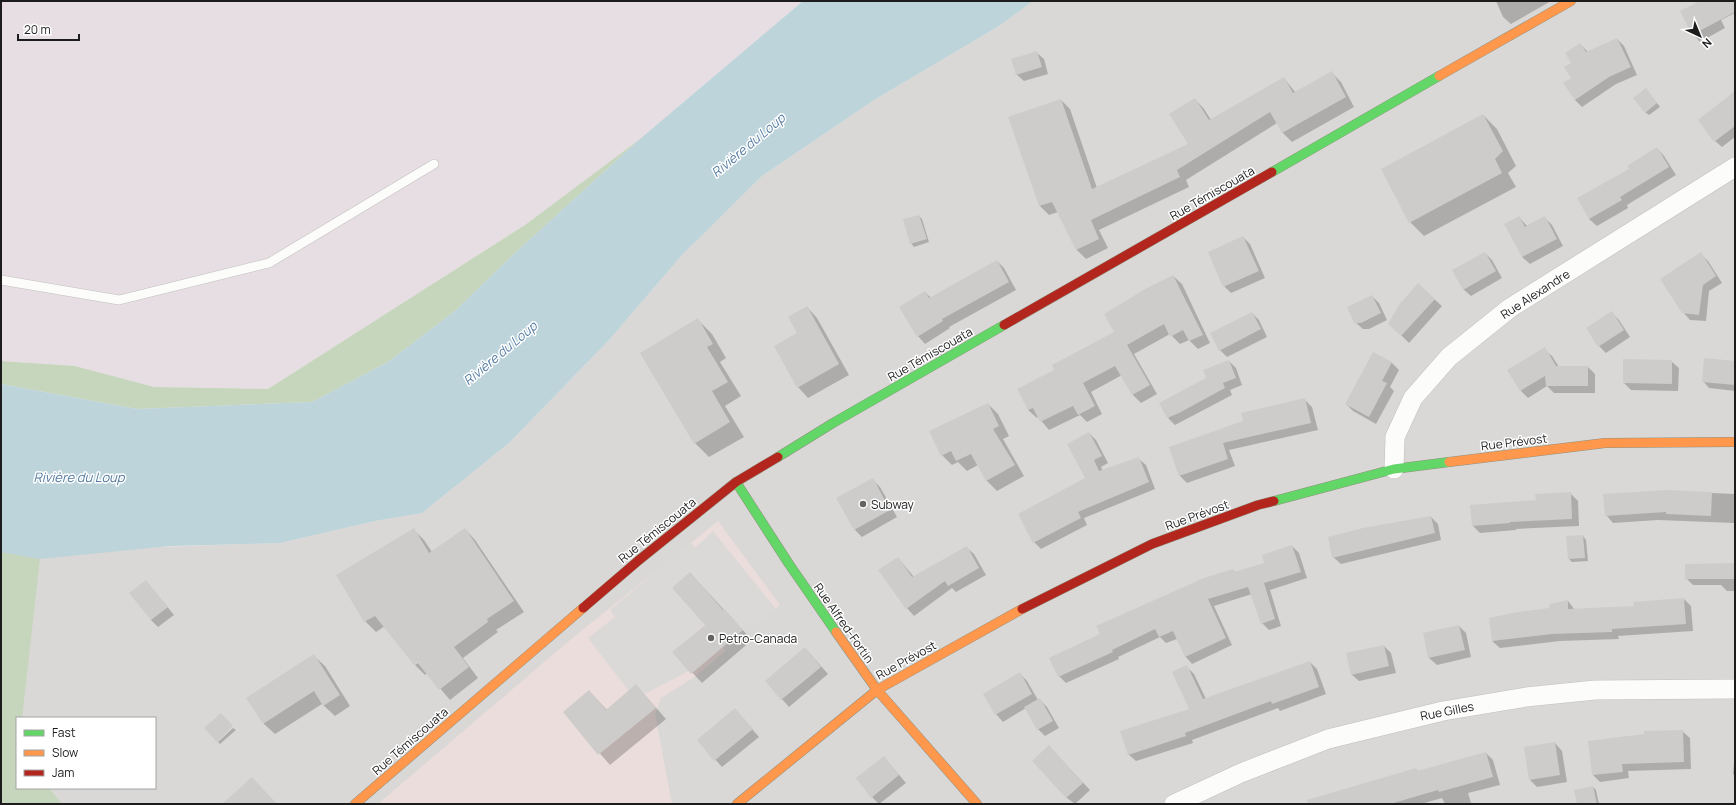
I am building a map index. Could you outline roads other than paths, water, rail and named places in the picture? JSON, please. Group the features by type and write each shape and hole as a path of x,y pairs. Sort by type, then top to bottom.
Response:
{"street":[{"name":"Rue Témiscouata","path":"355,804 639,560 736,482 833,423 1571,1"},
{"name":"Rue Alexandre","path":"1394,469 1395,437 1413,398 1449,357 1510,308 1735,167"},
{"name":"Rue Prévost","path":"737,804 876,690 1024,608 1152,544 1258,505 1394,469 1605,443 1735,442"},
{"name":"Rue Alfred-Fortin","path":"736,482 789,564 876,690 978,804"},
{"name":"Rue Gilles","path":"1174,804 1241,774 1328,739 1444,711 1526,697 1595,690 1735,689"}],"lane":[{"path":"1,280 119,300 269,263 434,164"}],"water":[{"name":"Rivière du Loup","path":"803,1 1033,1 999,26 874,100 762,176 682,255 609,340 509,443 422,513 375,521 280,543 170,546 40,559 1,552 1,384 137,409 312,402 388,362 455,311 515,253 640,139"}],"place":[{"name":"Subway","path":"863,504"},
{"name":"Petro-Canada","path":"711,638"}]}
